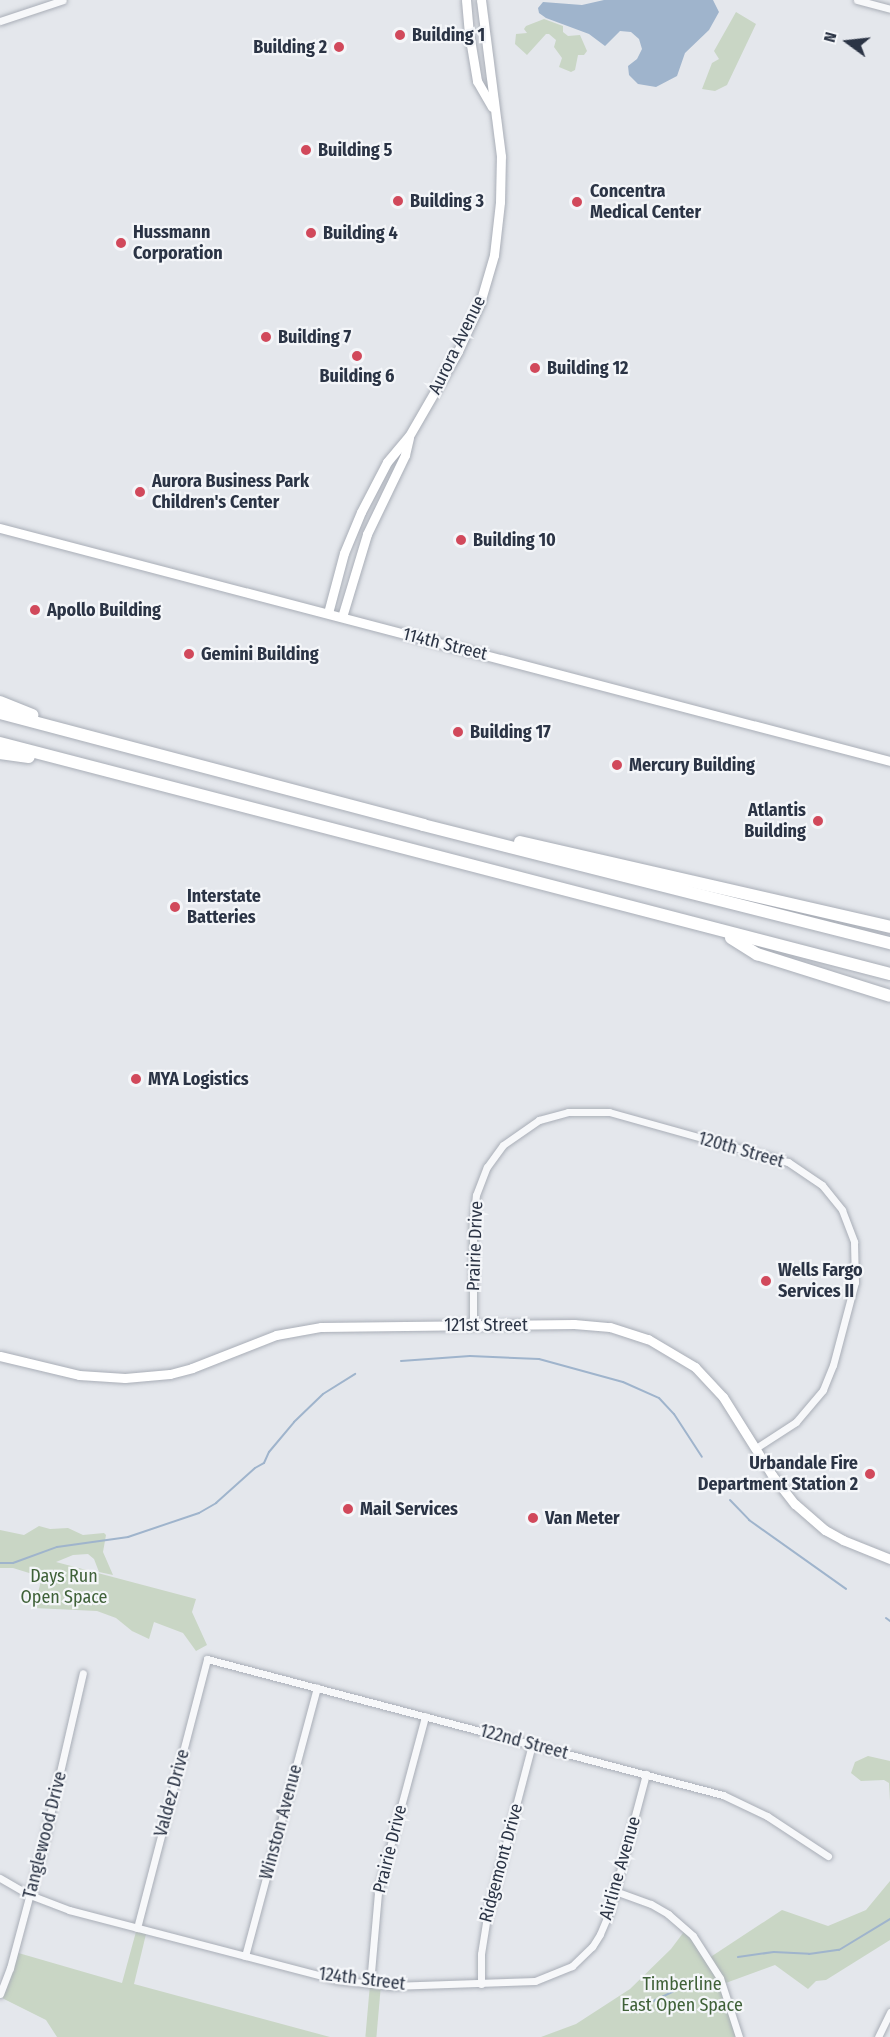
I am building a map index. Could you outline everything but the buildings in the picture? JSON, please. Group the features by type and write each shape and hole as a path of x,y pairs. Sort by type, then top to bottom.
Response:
{"highway":[{"path":"0,702 84,735"},
{"path":"0,713 423,825 890,943"},
{"path":"0,743 890,974"},
{"path":"0,753 79,764"},
{"path":"423,825 554,848 890,927"},
{"path":"722,932 757,954 890,996"}],"street":[{"path":"0,21 63,0"},
{"name":"Aurora Avenue","path":"466,0 477,81 493,108"},
{"name":"Aurora Avenue","path":"328,613 344,553 361,512 387,462 409,436 469,329 480,303 494,255 502,178 481,0"},
{"path":"857,0 890,9"},
{"name":"Aurora Avenue","path":"342,617 367,534 405,455 409,436"},
{"name":"114th Street","path":"0,528 890,761"},
{"name":"Prairie Drive","path":"473,1325 473,1210 487,1167 509,1140 540,1120 568,1112 609,1112"},
{"name":"120th Street","path":"609,1112 788,1162 811,1176 832,1197 852,1232 856,1267 852,1295 824,1390 796,1422 756,1448"},
{"name":"121st Street","path":"0,1356 80,1375 147,1377 192,1368 255,1342 298,1330 344,1325 591,1325 610,1327 648,1339 683,1359 703,1374 723,1396 783,1490 810,1518 843,1540 889,1559"},
{"name":"122nd Street","path":"207,1659 696,1787 746,1805 828,1856"},
{"name":"Valdez Drive","path":"137,1928 207,1659"},
{"name":"Tanglewood Drive","path":"0,1994 10,1968 59,1784 83,1673"},
{"name":"Winston Avenue","path":"245,1956 317,1687"},
{"name":"Prairie Drive","path":"370,1984 378,1892 425,1716"},
{"name":"Ridgemont Drive","path":"481,1984 485,1926 532,1744"},
{"name":"Airline Avenue","path":"481,1984 535,1981 572,1966 592,1947 600,1934 615,1891 646,1774"},
{"path":"0,1878 30,1895"},
{"path":"615,1891 651,1904 668,1914 693,1936 720,1978 739,2037"},
{"name":"124th Street","path":"30,1895 83,1913 328,1978 370,1984 481,1984"},
{"path":"878,2037 890,2012"}],"green space":[{"path":"736,12 756,24 727,85 715,91 702,89 712,63 719,59 714,51"},
{"path":"544,19 563,26 563,32 568,36 580,35 587,51 584,55 578,55 575,70 571,72 559,67 562,58 554,47 556,40 549,34 546,34 527,55 515,44 516,34 527,33 524,29 526,26"},
{"name":"Days Run Open Space","path":"39,1526 50,1529 68,1528 83,1535 104,1533 106,1535 103,1552 113,1575 99,1572 94,1559 88,1554 73,1555 56,1562 196,1599 192,1612 207,1645 196,1651 183,1633 154,1622 149,1639 132,1631 116,1618 97,1611 34,1608 42,1577 13,1568 0,1568 0,1530 24,1535"},
{"path":"868,1756 890,1761 890,1801 889,1783 884,1780 861,1781 851,1773 855,1762"},
{"name":"Timberline East Open Space","path":"890,1881 890,1940 826,1980 816,1981 808,1989 775,1965 723,1984 739,2037 541,2037 576,2024 630,1989 671,1949 686,1929 709,1958 782,1910 828,1926 866,1910"},
{"path":"137,1928 147,1930 134,1984 330,2037 57,2037 46,2020 0,1997 15,1952 122,1983"},
{"path":"370,1984 381,1985 376,2037 365,2037"}],"water":[{"path":"604,0 713,0 719,12 709,30 685,53 677,76 656,87 638,84 629,75 628,66 637,59 642,49 639,39 631,32 620,31 605,46 589,34 546,18 539,13 538,8 543,2 582,5"}],"waterway":[{"path":"401,1361 470,1356 539,1359 623,1382 659,1398 674,1414 702,1457"},
{"path":"0,1563 13,1563 57,1547 128,1537 199,1513 216,1503 255,1468 264,1463 269,1452 294,1422 323,1394 355,1374"},
{"path":"730,1500 749,1520 846,1589"},
{"path":"886,1618 890,1621"},
{"path":"738,1957 774,1952 809,1954 839,1950 890,1919"},
{"path":"647,2004 691,1983"}],"place":[{"name":"Building 1","path":"400,35"},
{"name":"Building 2","path":"339,47"},
{"name":"Building 5","path":"306,150"},
{"name":"Building 3","path":"398,201"},
{"name":"Concentra Medical Center","path":"577,202"},
{"name":"Building 4","path":"311,233"},
{"name":"Hussmann Corporation","path":"121,243"},
{"name":"Building 7","path":"266,337"},
{"name":"Building 6","path":"357,356"},
{"name":"Building 12","path":"535,368"},
{"name":"Aurora Business Park Children's Center","path":"140,492"},
{"name":"Building 10","path":"461,540"},
{"name":"Apollo Building","path":"35,610"},
{"name":"Gemini Building","path":"189,654"},
{"name":"Building 17","path":"458,732"},
{"name":"Mercury Building","path":"617,765"},
{"name":"Atlantis Building","path":"818,821"},
{"name":"Interstate Batteries","path":"175,907"},
{"name":"MYA Logistics","path":"136,1079"},
{"name":"Wells Fargo Services II","path":"766,1281"},
{"name":"Urbandale Fire Department Station 2","path":"870,1474"},
{"name":"Mail Services","path":"348,1509"},
{"name":"Van Meter","path":"533,1518"}]}
